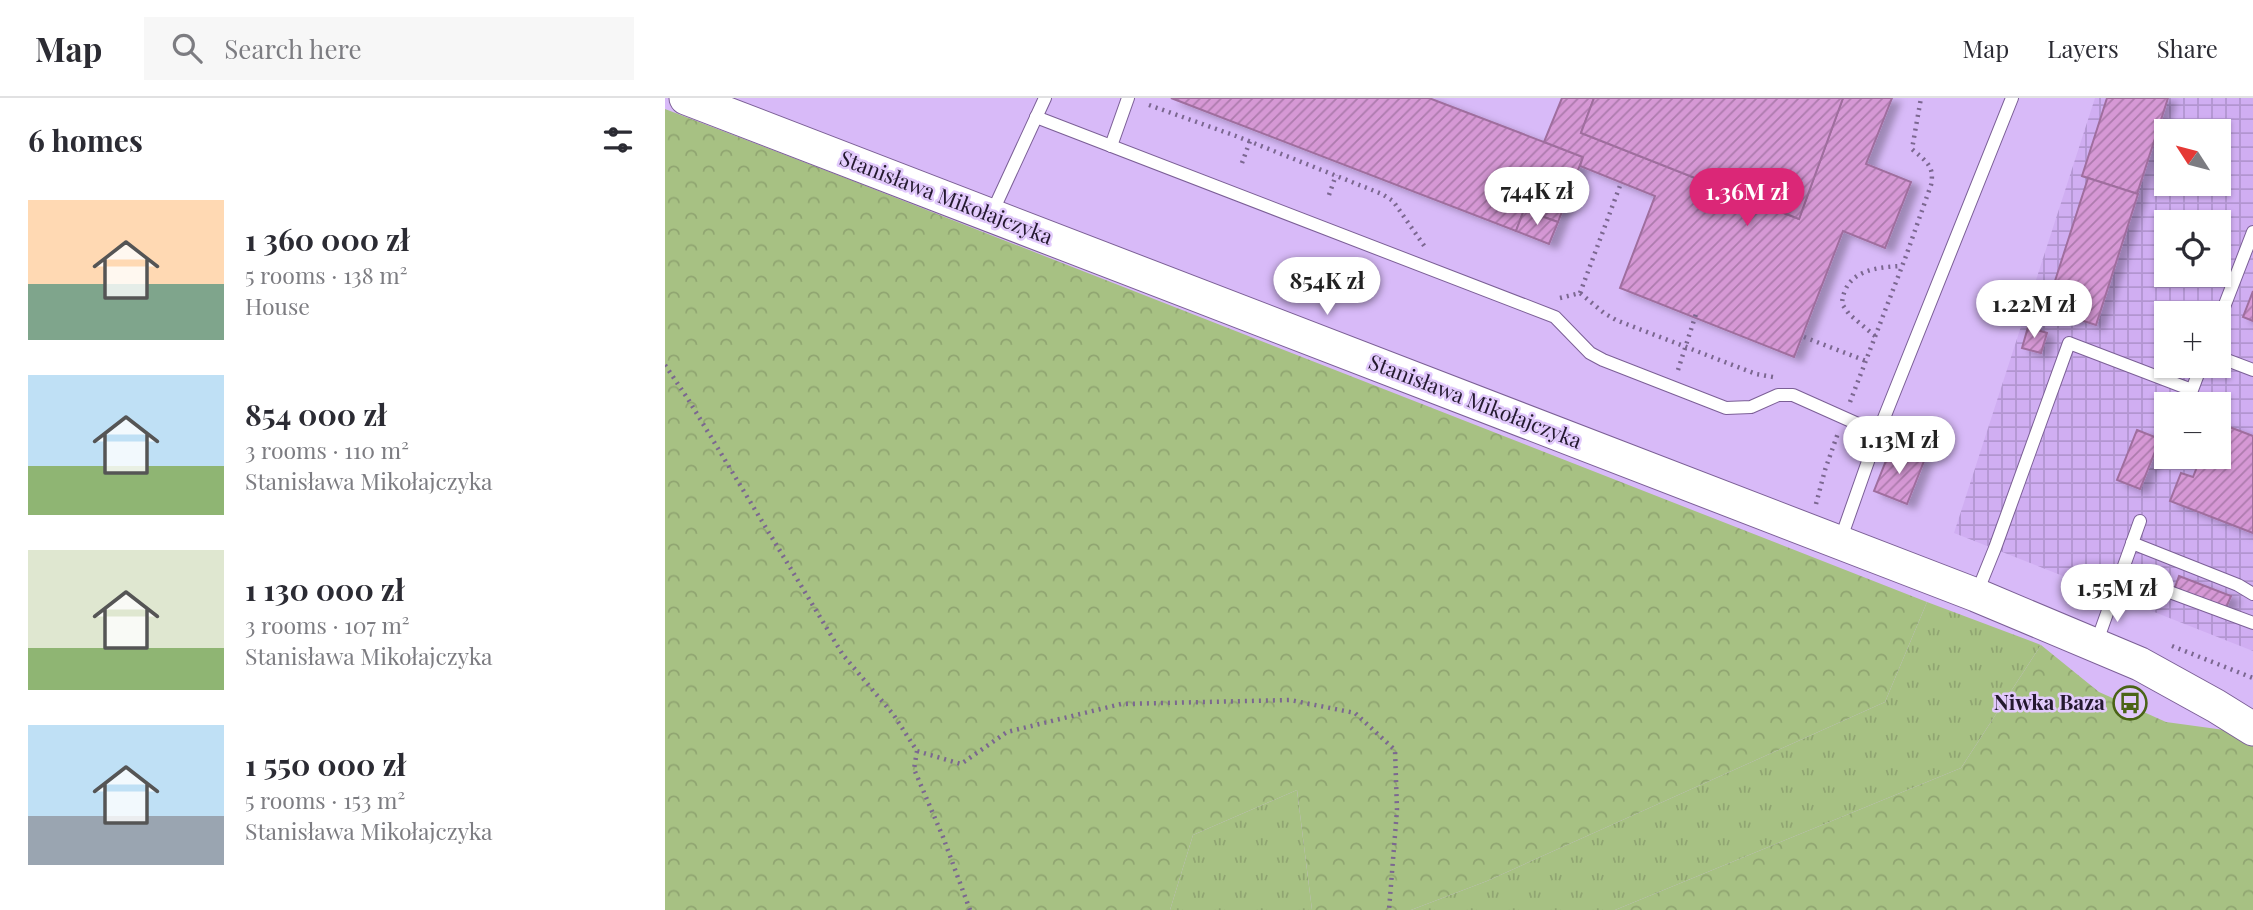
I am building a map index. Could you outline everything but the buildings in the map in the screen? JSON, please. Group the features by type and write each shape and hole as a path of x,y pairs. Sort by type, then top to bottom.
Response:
{"street":[{"name":"Stanisława Mikołajczyka","path":"686,98 1976,595 2140,664 2253,729"}],"lane":[{"path":"991,216 1045,98"},
{"path":"1111,146 1128,98"},
{"path":"1840,542 1878,433 2012,98"},
{"path":"1037,117 1555,317 1597,356 1726,408 1751,407 1778,394 1793,395 1878,433"},
{"path":"2226,301 2253,232"},
{"path":"1976,595 2069,343 2154,375"},
{"path":"2231,362 2253,370"},
{"path":"2161,378 2192,390 2196,378"},
{"path":"2096,644 2140,521"},
{"path":"2132,543 2238,584 2253,594"},
{"path":"2122,574 2253,623"}],"path":[{"path":"1825,470 1902,266 1933,174 1930,166 1912,149 1921,98"},
{"path":"1149,105 1250,141 1382,194 1393,201 1425,247 1434,253"},
{"path":"1242,163 1250,141"},
{"path":"1329,195 1336,175"},
{"path":"1580,293 1621,183"},
{"path":"1875,336 1849,314 1842,304 1842,296 1861,272 1879,267 1902,266"},
{"path":"1550,297 1561,298 1580,293"},
{"path":"1580,293 1616,320 1756,374 1778,378"},
{"path":"1674,387 1696,314"},
{"path":"1804,337 1865,361"},
{"path":"665,365 843,655 893,714 917,751 961,764 1007,732 1121,704 1290,700 1355,713 1395,750 1397,810 1389,910"},
{"path":"1844,397 1851,398"},
{"path":"917,751 914,769 943,837 969,910"}],"shaded area":[{"path":"2095,98 2253,98 2253,651 1954,533"}],"green space":[{"path":"665,109 1927,602 1885,702 1487,881 1411,910 1312,910 1297,790 1193,835 1170,910 665,910"},
{"path":"1927,602 2041,645 1961,768 1615,910 1411,910 1487,881 1885,702"},
{"path":"2041,645 2099,692 2166,722 2239,732 2253,746 2253,910 1615,910 1961,768"},
{"path":"1297,790 1312,910 1170,910 1193,835"}],"place":[{"name":"Niwka Baza","path":"2130,703"}]}
